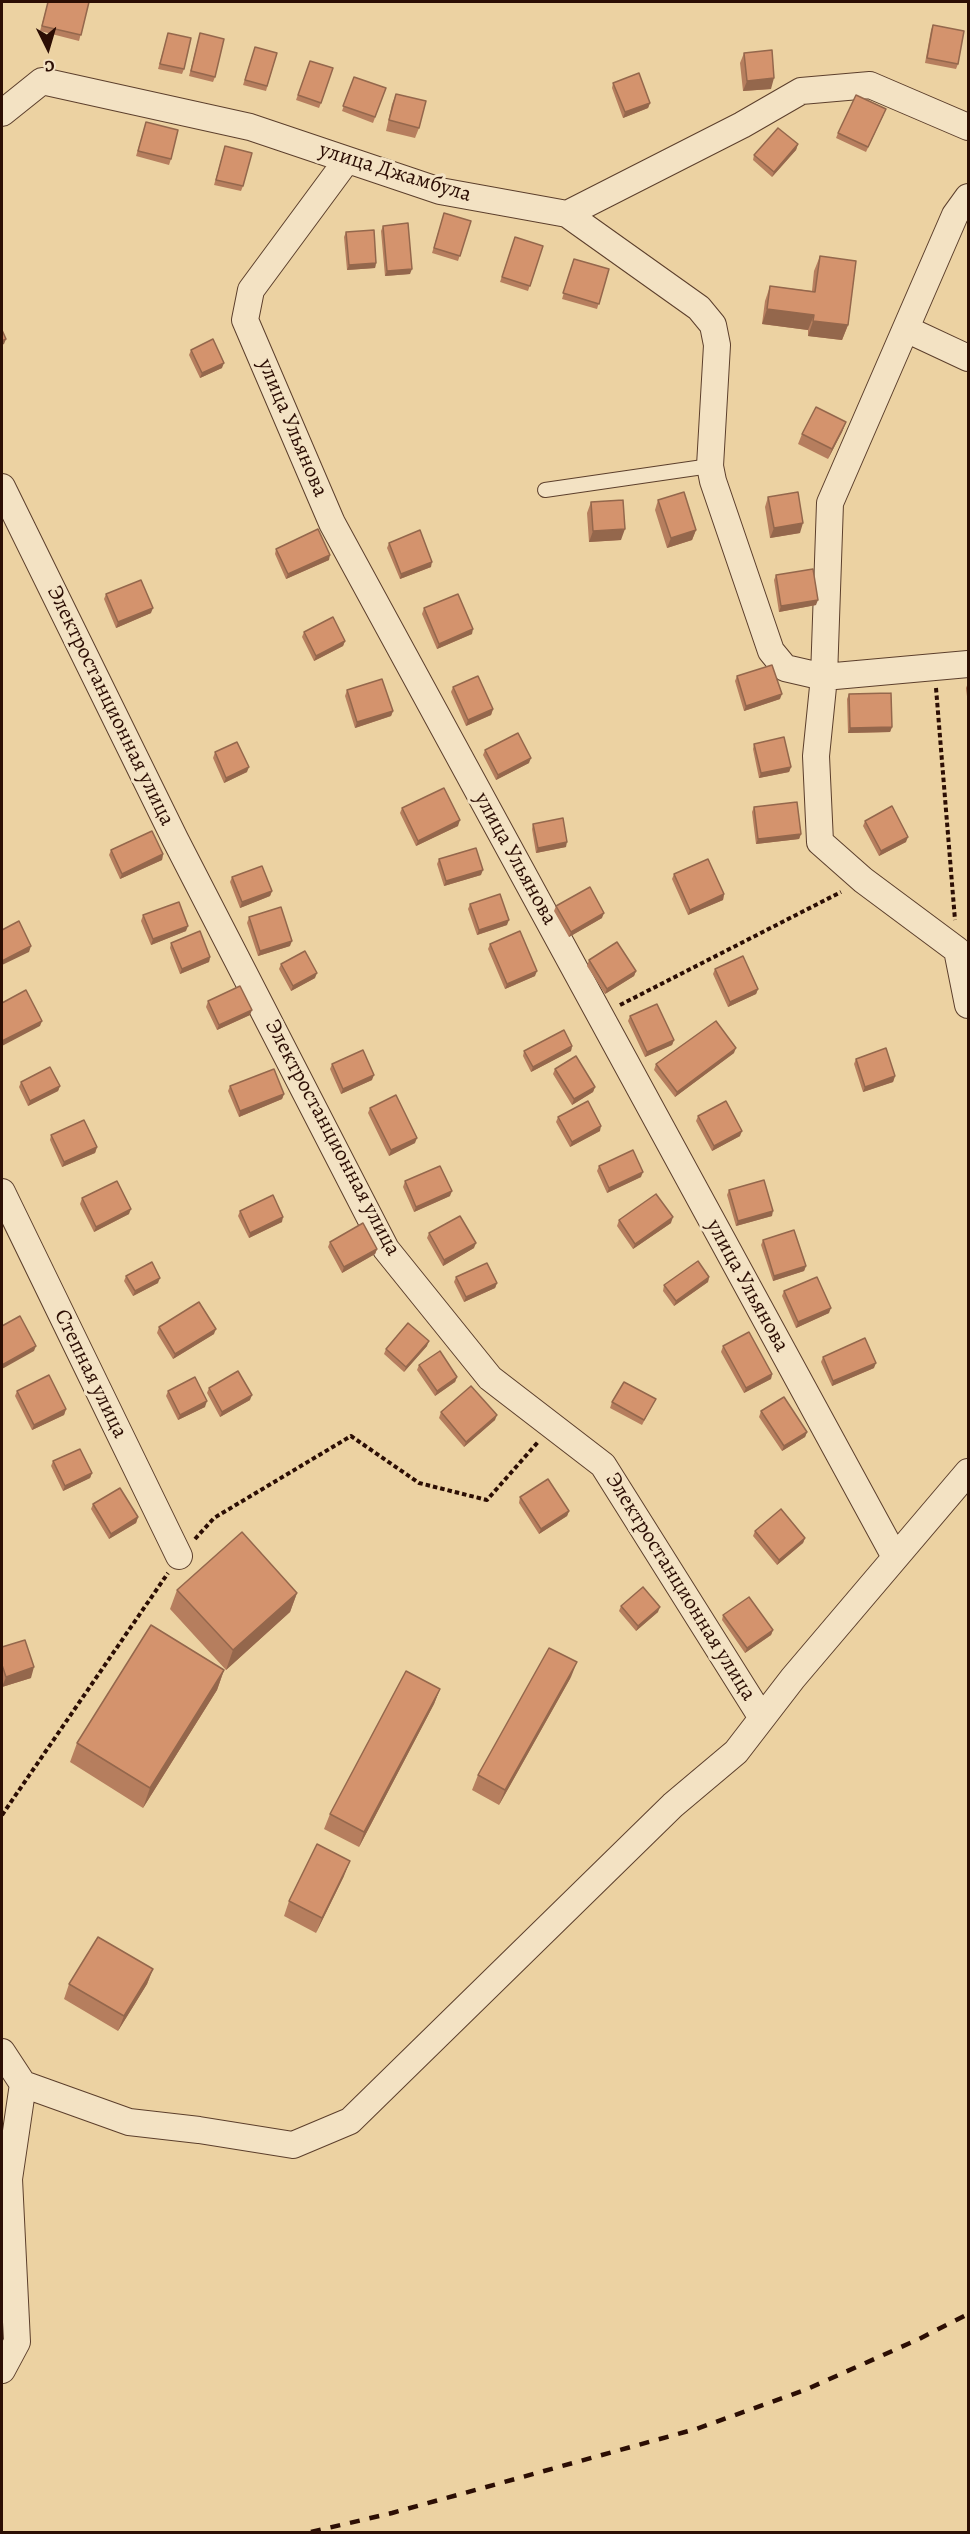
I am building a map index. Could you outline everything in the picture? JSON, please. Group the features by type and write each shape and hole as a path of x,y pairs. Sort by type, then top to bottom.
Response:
{"street":[{"name":"улица Джамбула","path":"2,113 42,81 250,127 440,191 567,214"},
{"path":"969,127 870,85 801,91 742,125 567,214 699,308 713,325 717,345 710,466 713,481 771,651 785,668 824,677 969,664"},
{"name":"улица Ульянова","path":"347,160 251,290 245,320 332,523 895,1557"},
{"path":"969,197 955,215 830,503 824,677 816,756 820,842 863,880 963,950 969,1005"},
{"path":"906,329 969,358"},
{"name":"Электростанционная улица","path":"2,487 175,839 386,1249 490,1378 603,1464 762,1718"},
{"name":"Степная улица","path":"2,1192 179,1556"},
{"path":"2,2052 23,2084 129,2122 293,2145 350,2121 673,1805 736,1752 793,1678 969,1472"},
{"path":"2,2370 17,2342 5,2179 23,2084"}],"lane":[{"path":"544,490 710,466"}],"path":[{"path":"934,667 963,950"},
{"path":"600,1015 863,880"},
{"path":"2,1815 179,1556 214,1518 351,1436 419,1483 487,1500 552,1425"}],"building":[{"path":"48,2 89,2 81,35 42,26"},
{"path":"933,25 964,31 958,64 927,58"},
{"path":"168,33 191,38 184,69 160,64"},
{"path":"200,33 224,39 215,77 191,71"},
{"path":"255,47 277,53 267,86 245,80"},
{"path":"772,50 774,78 747,81 744,53"},
{"path":"310,61 333,68 321,103 298,95"},
{"path":"639,73 650,103 625,112 613,83"},
{"path":"354,77 386,88 375,117 343,106"},
{"path":"396,94 426,101 419,128 389,120"},
{"path":"856,95 886,109 868,147 838,133"},
{"path":"146,122 178,130 171,159 138,151"},
{"path":"778,128 798,144 774,172 754,155"},
{"path":"225,146 252,153 243,186 216,180"},
{"path":"444,213 471,221 460,256 434,248"},
{"path":"408,223 412,269 387,271 383,226"},
{"path":"374,230 376,263 349,265 346,232"},
{"path":"515,237 543,246 530,286 502,277"},
{"path":"820,256 856,261 848,325 813,321 814,315 767,309 770,286 815,292"},
{"path":"574,259 609,269 599,304 563,293"},
{"path":"213,339 224,363 202,373 191,350"},
{"path":"816,407 846,422 832,449 802,434"},
{"path":"684,492 696,530 671,538 658,500"},
{"path":"798,492 803,523 774,528 768,497"},
{"path":"623,500 625,529 593,531 591,502"},
{"path":"318,529 330,555 288,574 276,549"},
{"path":"420,530 432,562 401,574 389,543"},
{"path":"813,569 818,600 781,606 776,575"},
{"path":"141,580 153,608 118,622 106,594"},
{"path":"458,594 473,629 439,644 424,608"},
{"path":"333,617 345,641 316,656 304,632"},
{"path":"772,665 782,694 746,706 737,676"},
{"path":"478,676 493,709 468,720 453,687"},
{"path":"382,679 393,711 357,722 347,690"},
{"path":"891,693 892,727 850,728 849,694"},
{"path":"518,733 531,758 498,775 485,750"},
{"path":"784,737 791,767 761,773 754,744"},
{"path":"237,742 249,767 226,778 215,752"},
{"path":"444,788 460,820 418,841 402,808"},
{"path":"797,802 801,834 758,839 754,807"},
{"path":"892,806 908,837 881,851 865,821"},
{"path":"563,818 567,842 538,848 533,824"},
{"path":"152,831 163,854 122,874 111,850"},
{"path":"476,848 483,870 446,881 439,859"},
{"path":"708,859 724,894 690,910 674,874"},
{"path":"262,866 272,891 242,902 232,877"},
{"path":"590,887 604,913 571,932 556,906"},
{"path":"500,894 509,920 479,930 470,904"},
{"path":"179,902 188,926 153,939 143,915"},
{"path":"281,907 292,941 260,951 249,917"},
{"path":"19,921 31,946 2,961 2,930"},
{"path":"200,931 210,957 182,969 171,943"},
{"path":"520,931 537,971 507,984 490,944"},
{"path":"617,942 636,971 607,989 589,960"},
{"path":"305,951 317,973 293,986 281,964"},
{"path":"743,956 758,989 730,1002 715,969"},
{"path":"240,986 252,1010 219,1025 208,1001"},
{"path":"26,990 42,1021 2,1041 2,1003"},
{"path":"657,1004 674,1040 647,1052 630,1016"},
{"path":"716,1021 736,1048 677,1092 656,1064"},
{"path":"564,1030 572,1046 533,1067 524,1051"},
{"path":"886,1048 895,1076 865,1087 856,1059"},
{"path":"363,1050 374,1075 343,1089 332,1064"},
{"path":"576,1056 595,1087 574,1099 555,1069"},
{"path":"50,1067 60,1086 30,1101 21,1082"},
{"path":"274,1069 284,1094 240,1111 230,1086"},
{"path":"396,1095 417,1138 391,1150 370,1108"},
{"path":"588,1101 601,1126 572,1142 558,1117"},
{"path":"726,1101 742,1131 714,1146 698,1116"},
{"path":"84,1120 97,1147 64,1162 51,1135"},
{"path":"633,1150 643,1172 609,1188 599,1166"},
{"path":"440,1166 452,1191 416,1207 405,1181"},
{"path":"764,1180 773,1211 738,1221 729,1190"},
{"path":"117,1181 131,1209 96,1227 82,1198"},
{"path":"656,1194 673,1217 635,1244 619,1220"},
{"path":"273,1195 283,1217 250,1233 240,1211"},
{"path":"460,1216 476,1243 444,1260 429,1233"},
{"path":"363,1223 377,1249 344,1267 330,1242"},
{"path":"794,1230 806,1266 774,1276 763,1240"},
{"path":"698,1261 709,1277 676,1301 664,1285"},
{"path":"152,1262 160,1278 135,1291 126,1276"},
{"path":"487,1263 497,1283 466,1297 456,1277"},
{"path":"817,1277 831,1308 798,1322 784,1291"},
{"path":"199,1302 216,1329 175,1354 159,1327"},
{"path":"20,1316 36,1346 2,1365 2,1326"},
{"path":"408,1323 429,1341 406,1367 386,1349"},
{"path":"749,1332 772,1374 746,1388 723,1346"},
{"path":"865,1338 876,1363 833,1381 823,1357"},
{"path":"440,1351 457,1377 437,1391 419,1365"},
{"path":"238,1371 252,1395 222,1412 209,1388"},
{"path":"49,1375 66,1409 34,1425 17,1391"},
{"path":"195,1377 207,1401 180,1415 168,1391"},
{"path":"624,1382 656,1399 644,1420 612,1402"},
{"path":"471,1386 497,1415 466,1442 441,1412"},
{"path":"784,1397 807,1432 784,1446 761,1411"},
{"path":"80,1449 92,1473 65,1486 53,1461"},
{"path":"548,1479 569,1511 541,1529 520,1497"},
{"path":"120,1488 138,1517 111,1534 93,1504"},
{"path":"781,1509 805,1538 779,1560 755,1531"},
{"path":"242,1532 297,1593 233,1650 177,1590"},
{"path":"643,1587 660,1607 638,1626 621,1606"},
{"path":"749,1597 773,1630 747,1648 723,1615"},
{"path":"151,1625 224,1670 150,1788 77,1743"},
{"path":"25,1640 34,1667 6,1677 2,1665 2,1647"},
{"path":"549,1648 577,1662 505,1790 478,1775"},
{"path":"406,1671 440,1689 364,1832 330,1814"},
{"path":"317,1844 350,1861 322,1918 289,1901"},
{"path":"98,1937 153,1969 124,2016 69,1984"}],"railway":[{"path":"311,2532 392,2513 696,2429 805,2390 919,2339 968,2314"}]}
